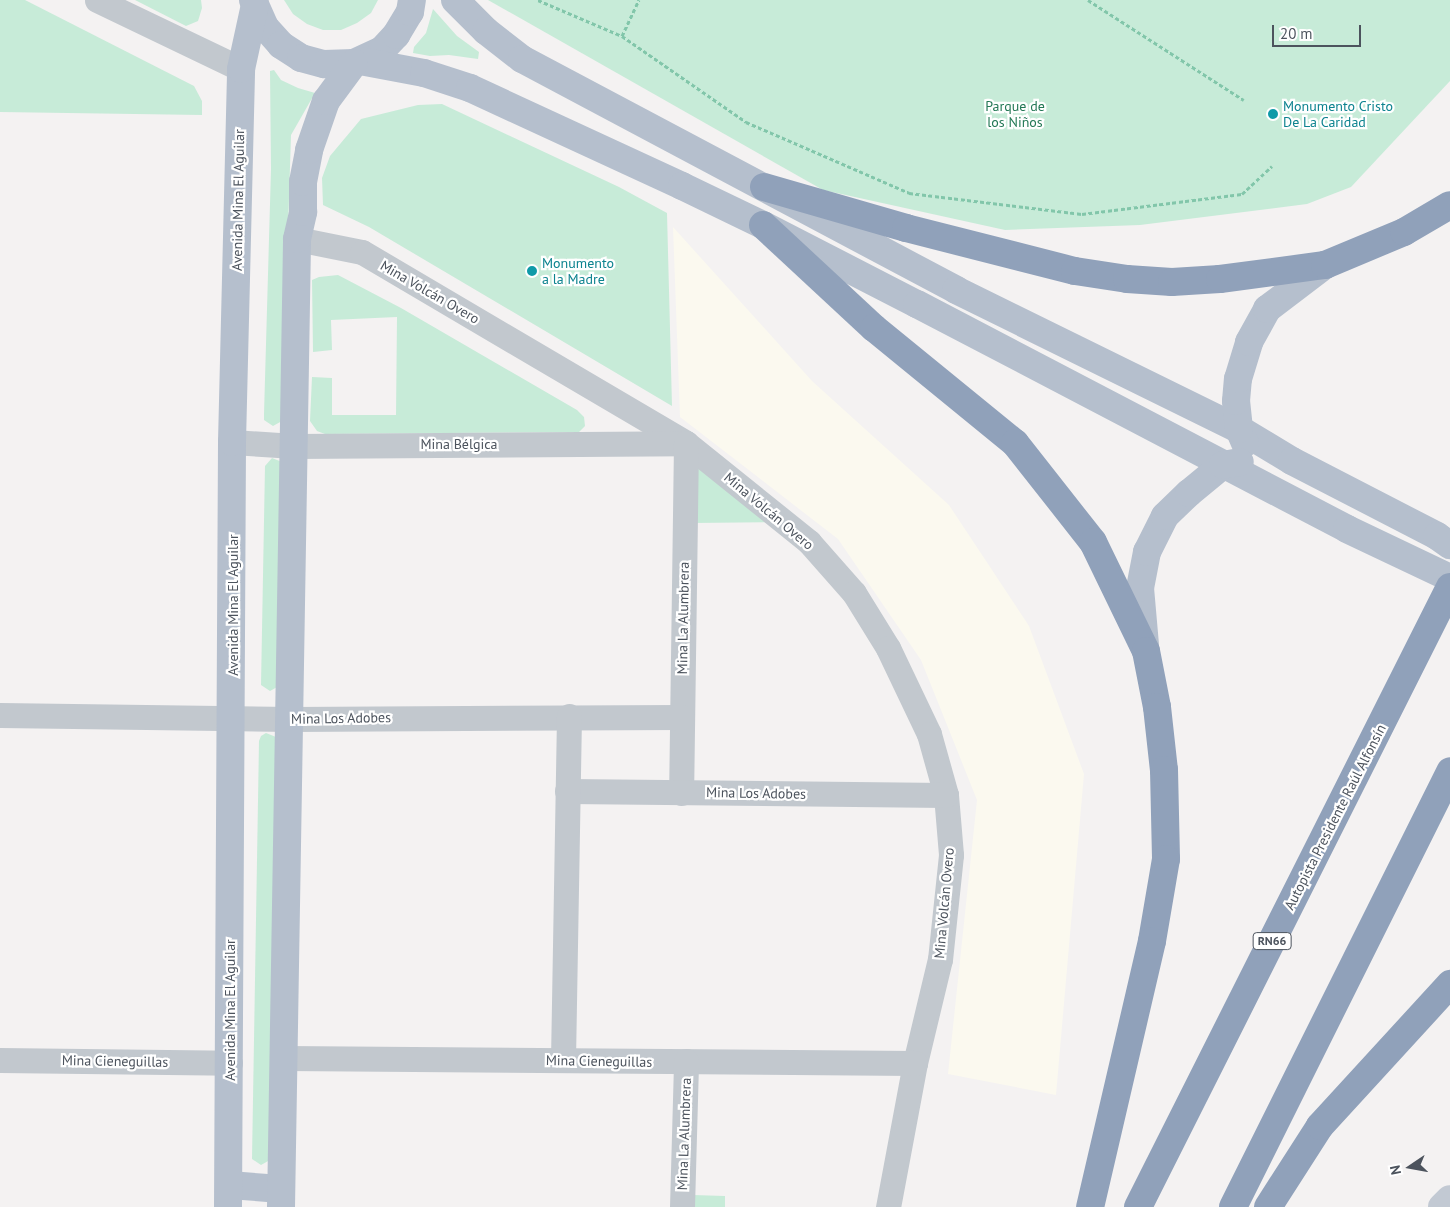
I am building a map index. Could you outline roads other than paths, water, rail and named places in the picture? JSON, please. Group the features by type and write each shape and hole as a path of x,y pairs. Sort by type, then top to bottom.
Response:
{"highway":[{"path":"764,187 906,228 1075,270 1127,279 1172,282 1220,279 1325,265 1404,232 1450,205"},
{"path":"763,225 874,328 1015,443 1093,542 1146,651 1157,707 1164,770 1166,859 1152,940 1090,1207"},
{"name":"Autopista Presidente Raúl Alfonsín","path":"1138,1207 1450,587"},
{"path":"1234,1207 1450,771"},
{"path":"1268,1207 1320,1126 1450,984"}],"main road":[{"path":"229,1196 281,1198 297,239 303,212 303,182 309,150 326,101 357,62 382,50 396,35 410,12 412,0"},
{"path":"455,0 486,31 522,59 956,290 1239,430 1292,461 1437,536 1450,545"},
{"name":"Avenida Mina El Aguilar","path":"229,1196 233,719 232,442 241,69 254,2"},
{"path":"254,2 270,33 281,45 301,58 324,64 357,62 424,73 470,88 763,225 1347,529 1450,578"},
{"path":"1279,492 1252,459 1239,430 1236,402 1238,379 1249,342 1268,309 1325,265"},
{"path":"1146,651 1141,619 1140,588 1147,552 1165,516 1223,465 1252,459 1292,461"},
{"path":"1442,1207 1450,1199"}],"street":[{"path":"98,0 241,69"},
{"name":"Mina Volcán Overo","path":"297,239 362,252 686,443 809,542 854,594 888,648 929,734 946,795 950,856 940,959 915,1063 888,1207"},
{"name":"Mina Bélgica","path":"232,442 294,446 686,443"},
{"name":"Mina La Alumbrera","path":"681,793 686,443"},
{"name":"Mina Los Adobes","path":"0,715 233,719 569,716 682,717"},
{"path":"563,1060 569,716"},
{"name":"Mina Los Adobes","path":"567,791 946,795"},
{"name":"Mina Cieneguillas","path":"284,1058 915,1063"},
{"name":"Mina Cieneguillas","path":"0,1060 230,1063"},
{"name":"Mina La Alumbrera","path":"682,1207 686,1061"}],"place":[{"name":"Monumento Cristo De La Caridad","path":"1273,114"},
{"name":"Monumento a la Madre","path":"532,271"}],"park label":[{"name":"Parque de los Niños","path":"1015,114"}]}
